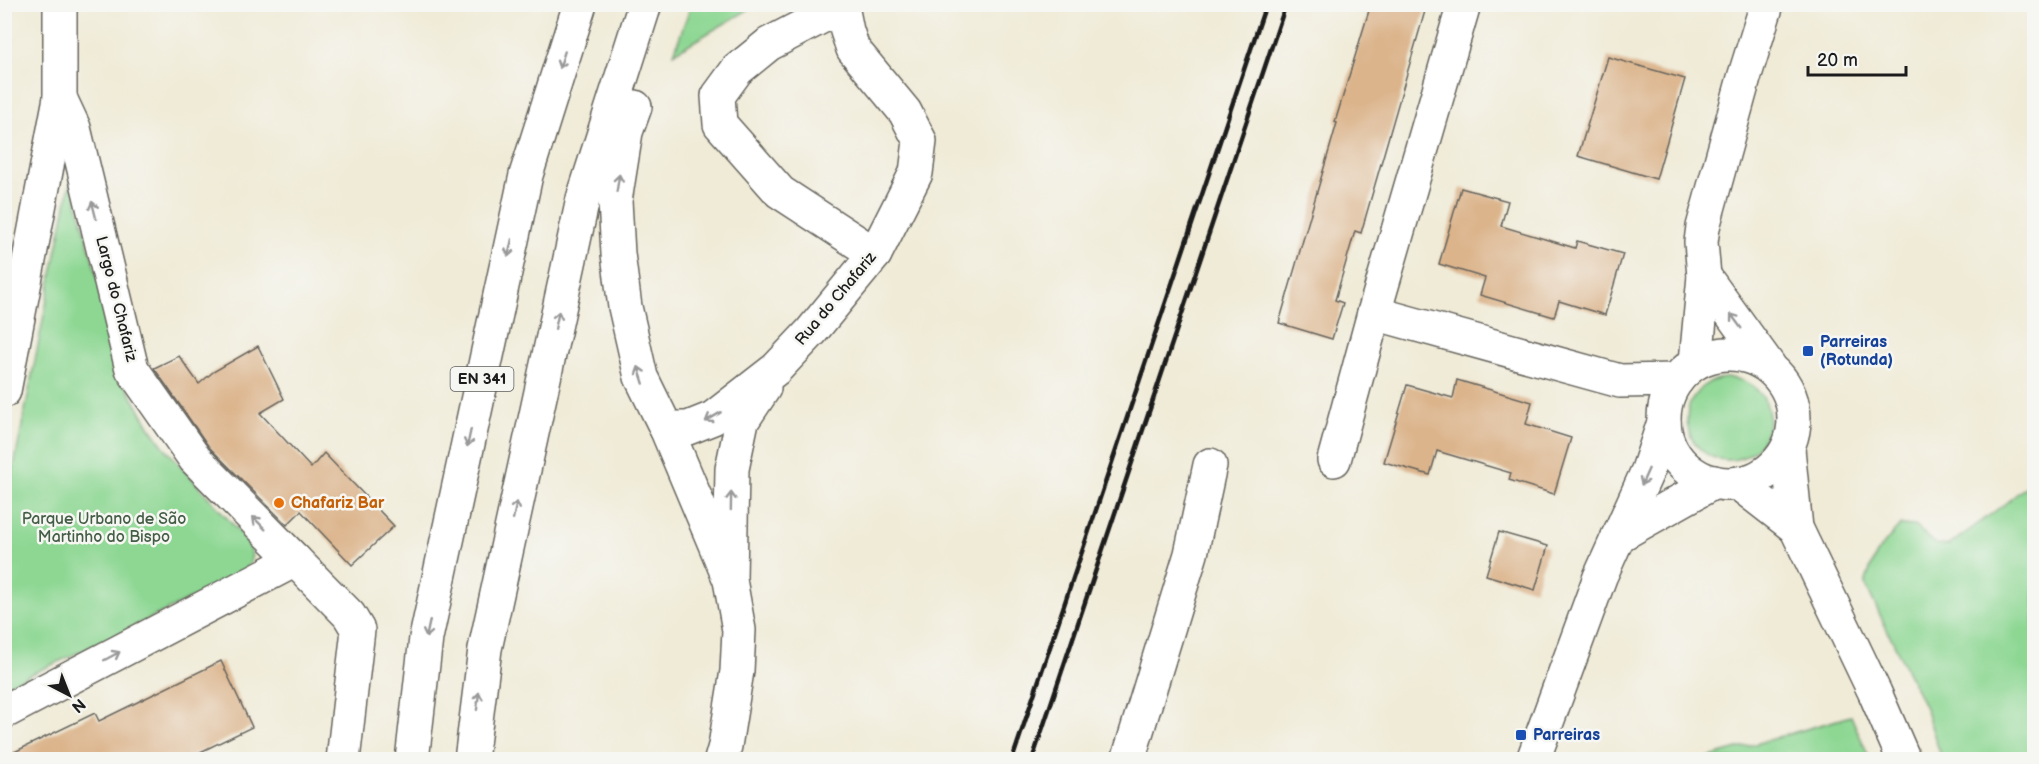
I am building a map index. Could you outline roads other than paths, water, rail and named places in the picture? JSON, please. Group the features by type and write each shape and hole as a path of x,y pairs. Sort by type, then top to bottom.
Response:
{"main road":[{"path":"4,391 60,98 60,4"},
{"name":"EN 341","path":"412,759 426,638 526,175 580,4"},
{"path":"1334,460 1374,313 1464,4"},
{"path":"1533,759 1600,577 1648,470 1675,393 1704,276 1701,242 1703,227 1767,4"},
{"path":"843,5 769,44 736,70 718,96 720,124 780,192 875,254"},
{"name":"Rua do Chafariz","path":"666,428 688,428 713,418 776,369 827,314 875,254 916,173 920,141 905,112 853,49 847,31 843,5"},
{"path":"641,18 641,92 626,132 615,201 618,254 640,377 666,428 730,580 739,630 737,671 721,759"},
{"path":"471,759 485,649 583,199 641,18"},
{"name":"Largo do Chafariz","path":"60,98 74,128 132,369 195,459 349,615 357,630 343,759"},
{"path":"1618,536 1726,483 1758,478 1775,466 1788,449 1794,431 1795,413 1791,395 1782,379 1769,366 1704,276"},
{"path":"1374,313 1620,381 1675,393"},
{"path":"1769,366 1752,357 1734,353 1714,355 1675,393 1668,442 1679,461 1695,474 1726,483 1796,528"},
{"name":"Rua do Chafariz","path":"730,580 732,469 742,421 776,369"},
{"path":"1788,449 1796,528 1904,759"},
{"path":"1128,759 1191,554 1210,465"},
{"path":"4,712 295,560"}],"railway":[{"path":"1012,760 1266,4"},
{"path":"1032,760 1286,4"}],"place":[{"name":"Parreiras (Rotunda)","path":"1808,351"},
{"name":"Chafariz Bar","path":"279,503"},
{"name":"Parreiras","path":"1521,735"}],"park label":[{"name":"Parque Urbano de São Martinho do Bispo","path":"104,528"}]}
